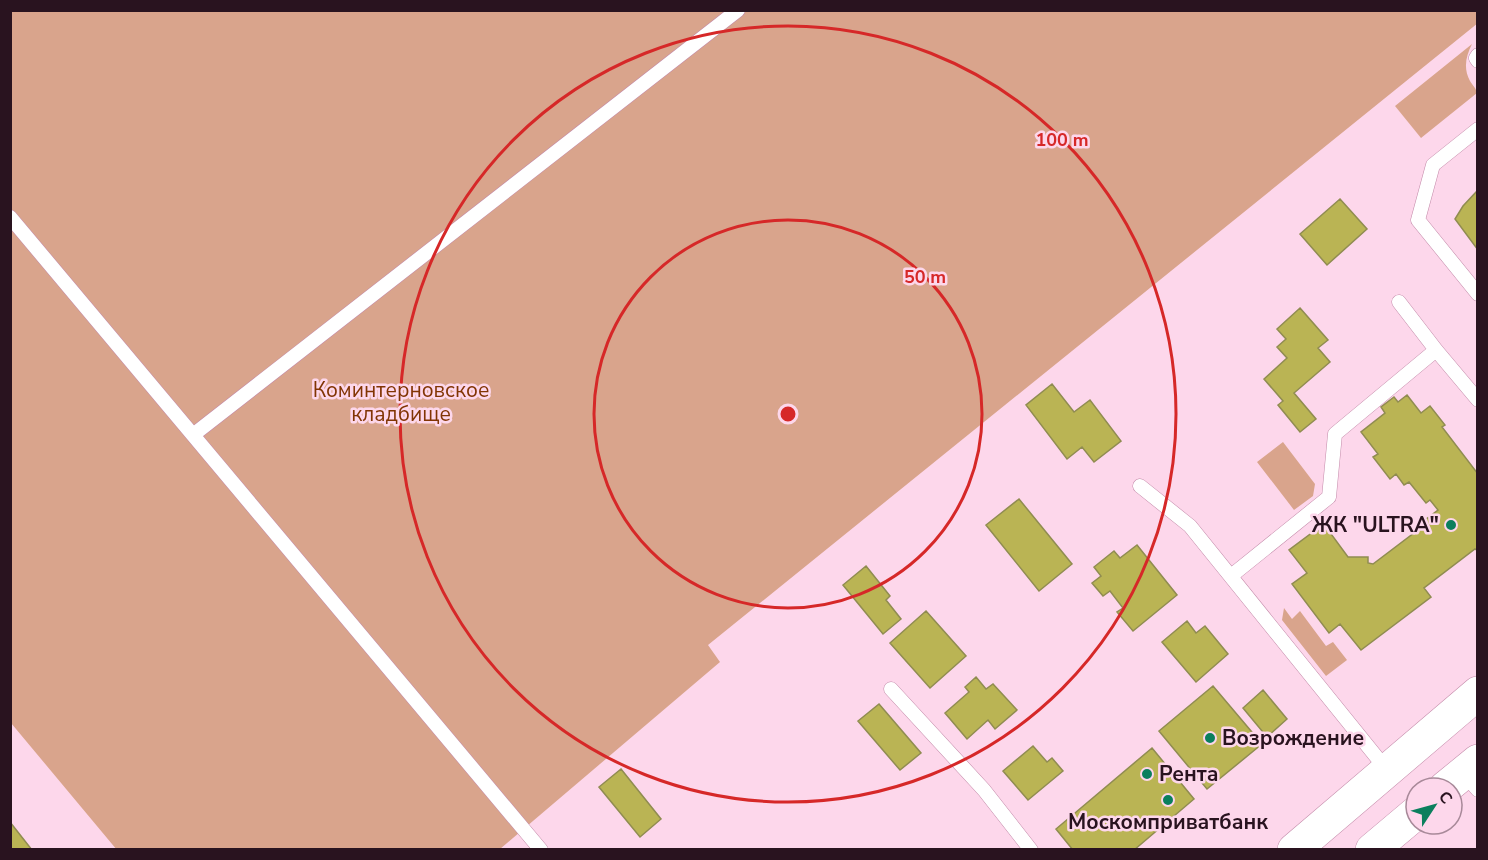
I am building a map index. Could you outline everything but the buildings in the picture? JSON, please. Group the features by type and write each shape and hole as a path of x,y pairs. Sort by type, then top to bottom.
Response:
{"main road":[{"path":"1294,849 1478,693"},
{"path":"1372,849 1404,823"}],"lane":[{"path":"193,435 738,10"},
{"path":"1478,55 1476,58 1478,61"},
{"path":"1478,129 1433,165 1418,219 1478,294"},
{"path":"10,217 541,849"},
{"path":"1399,302 1478,400"},
{"path":"1231,576 1329,497 1335,434 1436,350"},
{"path":"1140,486 1190,526 1387,770"},
{"path":"891,689 984,790 1031,849"}],"green space":[{"name":"Коминтерновское кладбище","path":"1477,10 1478,23 708,645 720,662 500,849 117,850 11,723 10,11"},
{"path":"1472,44 1466,67 1477,93 1421,138 1395,106"},
{"path":"1283,442 1315,484 1313,496 1294,510 1257,462"},
{"path":"1284,608 1292,619 1300,611 1326,646 1333,642 1347,660 1326,676 1282,620"}],"place":[{"name":"ЖК \"ULTRA\"","path":"1451,525"},
{"name":"Возрождение","path":"1210,738"},
{"name":"Рента","path":"1147,774"},
{"name":"Москомприватбанк","path":"1168,800"}]}
